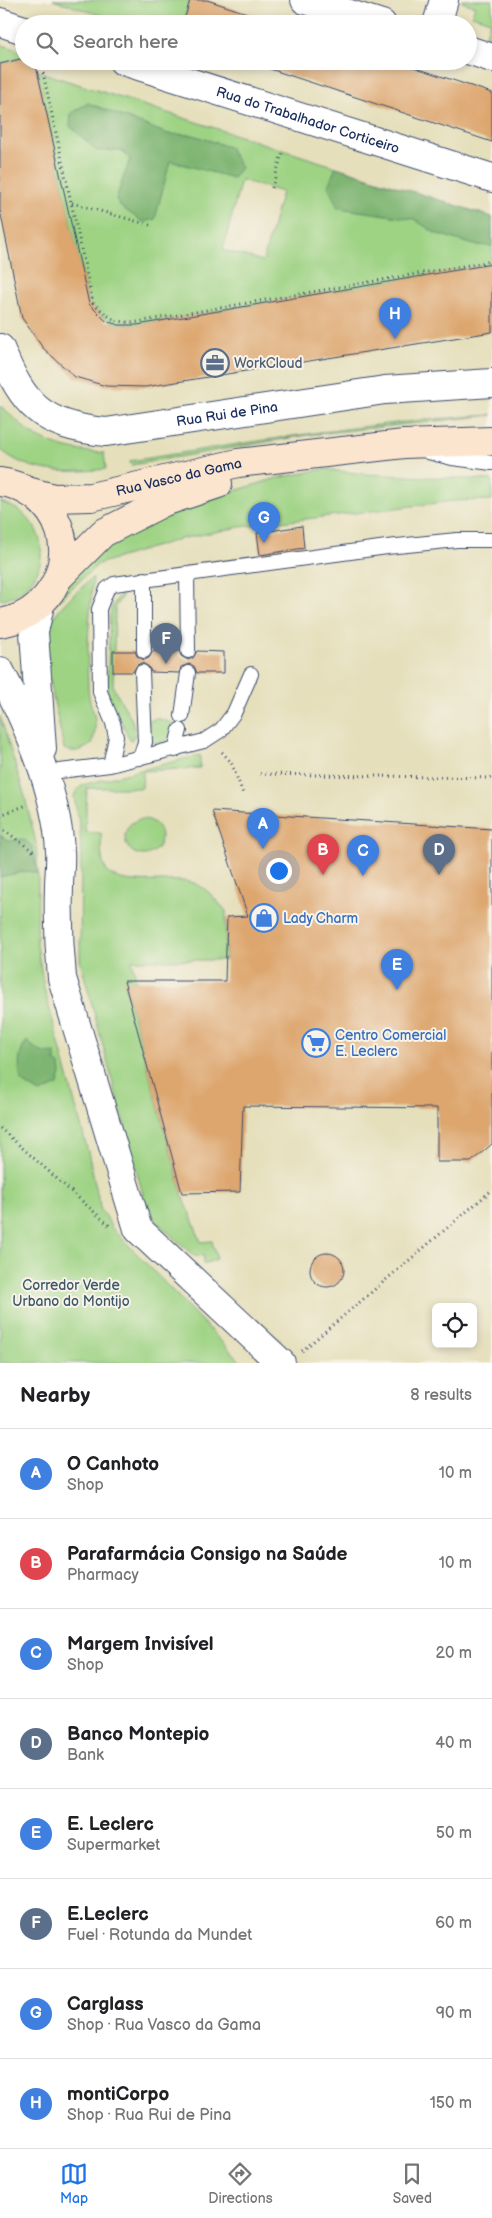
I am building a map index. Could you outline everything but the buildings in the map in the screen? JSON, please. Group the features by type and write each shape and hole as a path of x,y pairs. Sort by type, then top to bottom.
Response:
{"main road":[{"name":"Rua Vasco da Gama","path":"9,483 54,498 91,497 238,463 404,444 492,441"},
{"name":"Rua Vasco da Gama","path":"59,577 103,533 164,502 211,486 332,453"},
{"path":"0,623 22,617 40,605 51,592 59,577 63,558 62,538 56,519 44,503 9,483"}],"street":[{"path":"305,0 353,15"},
{"path":"440,15 444,0"},
{"path":"0,22 15,27"},
{"path":"477,53 492,58"},
{"name":"Rua do Trabalhador Corticeiro","path":"151,70 492,178"},
{"name":"Rua Rui de Pina","path":"0,348 10,372 24,396 33,406 54,420 77,429 106,432 385,390 492,382"},
{"path":"40,605 34,632 43,773"},
{"path":"0,671 13,695 43,773 53,805 60,852 58,943 62,978 138,1229 280,1360"}],"lane":[{"path":"404,444 452,458 492,463"},
{"path":"110,765 116,737 114,723 100,692 99,609 107,589 114,584 387,547 457,540 492,540"},
{"path":"187,573 188,651"},
{"path":"144,579 144,651"},
{"path":"140,758 145,742 142,672"},
{"path":"182,716 188,673"},
{"path":"43,773 110,765 175,750 204,741 221,730 234,713 250,674"},
{"path":"175,750 180,730"}],"path":[{"path":"43,73 93,303 108,317 120,323 137,322 492,261"},
{"path":"272,188 283,150"},
{"path":"72,203 153,226"},
{"path":"260,774 492,778"},
{"path":"0,815 27,805"},
{"path":"0,827 36,853"},
{"path":"0,1128 121,1236 138,1229"},
{"path":"280,1360 492,1190"}],"green space":[{"path":"53,0 190,0 186,15 100,15"},
{"path":"462,0 492,0 492,40 485,38 490,21 477,17 477,15 472,15 475,6 462,2"},
{"path":"0,44 15,49 15,60 0,64"},
{"path":"37,71 492,217 492,264 137,325 110,321 89,304","holes":["241,180 282,192 263,261 223,250"]},
{"path":"88,103 168,134 193,135 229,147 241,168 233,178 170,161 155,219 143,222 121,207 116,199 130,159 121,150 97,151 70,126 71,113"},
{"path":"336,167 492,217 492,246 474,245 435,233 414,219 338,208 328,186"},
{"path":"0,406 26,429 44,440 63,447 104,453 106,469 50,470 24,464 12,457 0,449"},
{"path":"492,415 308,435 131,465 130,461 266,440 401,422"},
{"path":"325,469 362,474 492,480 492,500 453,501 240,527 180,539 98,564 55,604 67,583 128,528 277,478"},
{"path":"0,502 18,510 31,522 39,536 41,552 39,568 31,582 18,593 0,600"},
{"path":"93,577 88,673 89,696 95,726 92,744 82,750 72,751 64,749 54,701 48,665 49,632 56,613"},
{"path":"121,594 123,595 115,607 113,687 132,720 135,734 131,741 112,705 107,691 110,616 112,606"},
{"name":"Corredor Verde Urbano do Montijo","path":"0,716 25,797 36,843 38,874 37,945 44,988 88,1152 101,1211 106,1216 111,1227 242,1363 0,1363"},
{"path":"156,718 175,724 170,737 160,743 150,741 148,722"},
{"path":"200,755 200,768 143,771 142,788 87,788 85,832 101,833 102,860 105,868 111,875 131,881 181,881 195,883 210,894 226,911 225,960 132,960 136,981 124,982 182,1193 201,1242 212,1241 217,1259 203,1264 204,1256 193,1255 157,1222 145,1202 80,960 80,828 74,797 76,791 82,785"},
{"path":"143,819 155,825 161,837 155,849 143,855 131,849 125,837 131,825"},
{"path":"0,835 8,841 23,839 32,846 38,874 28,871 0,877"},
{"path":"27,1041 40,1051 55,1053 55,1061 60,1065 61,1074 58,1085 40,1093 21,1081 19,1071 20,1060 22,1050"}],"place":[{"name":"montiCorpo","path":"395,339"},
{"name":"WorkCloud","path":"215,363"},
{"name":"Carglass","path":"264,543"},
{"name":"E.Leclerc","path":"166,664"},
{"name":"O Canhoto","path":"263,849"},
{"name":"Parafarmácia Consigo na Saúde","path":"323,875"},
{"name":"Banco Montepio","path":"439,875"},
{"name":"Margem Invisível","path":"363,876"},
{"name":"Lady Charm","path":"264,918"},
{"name":"E. Leclerc","path":"397,990"},
{"name":"Centro Comercial E. Leclerc","path":"316,1043"}]}
